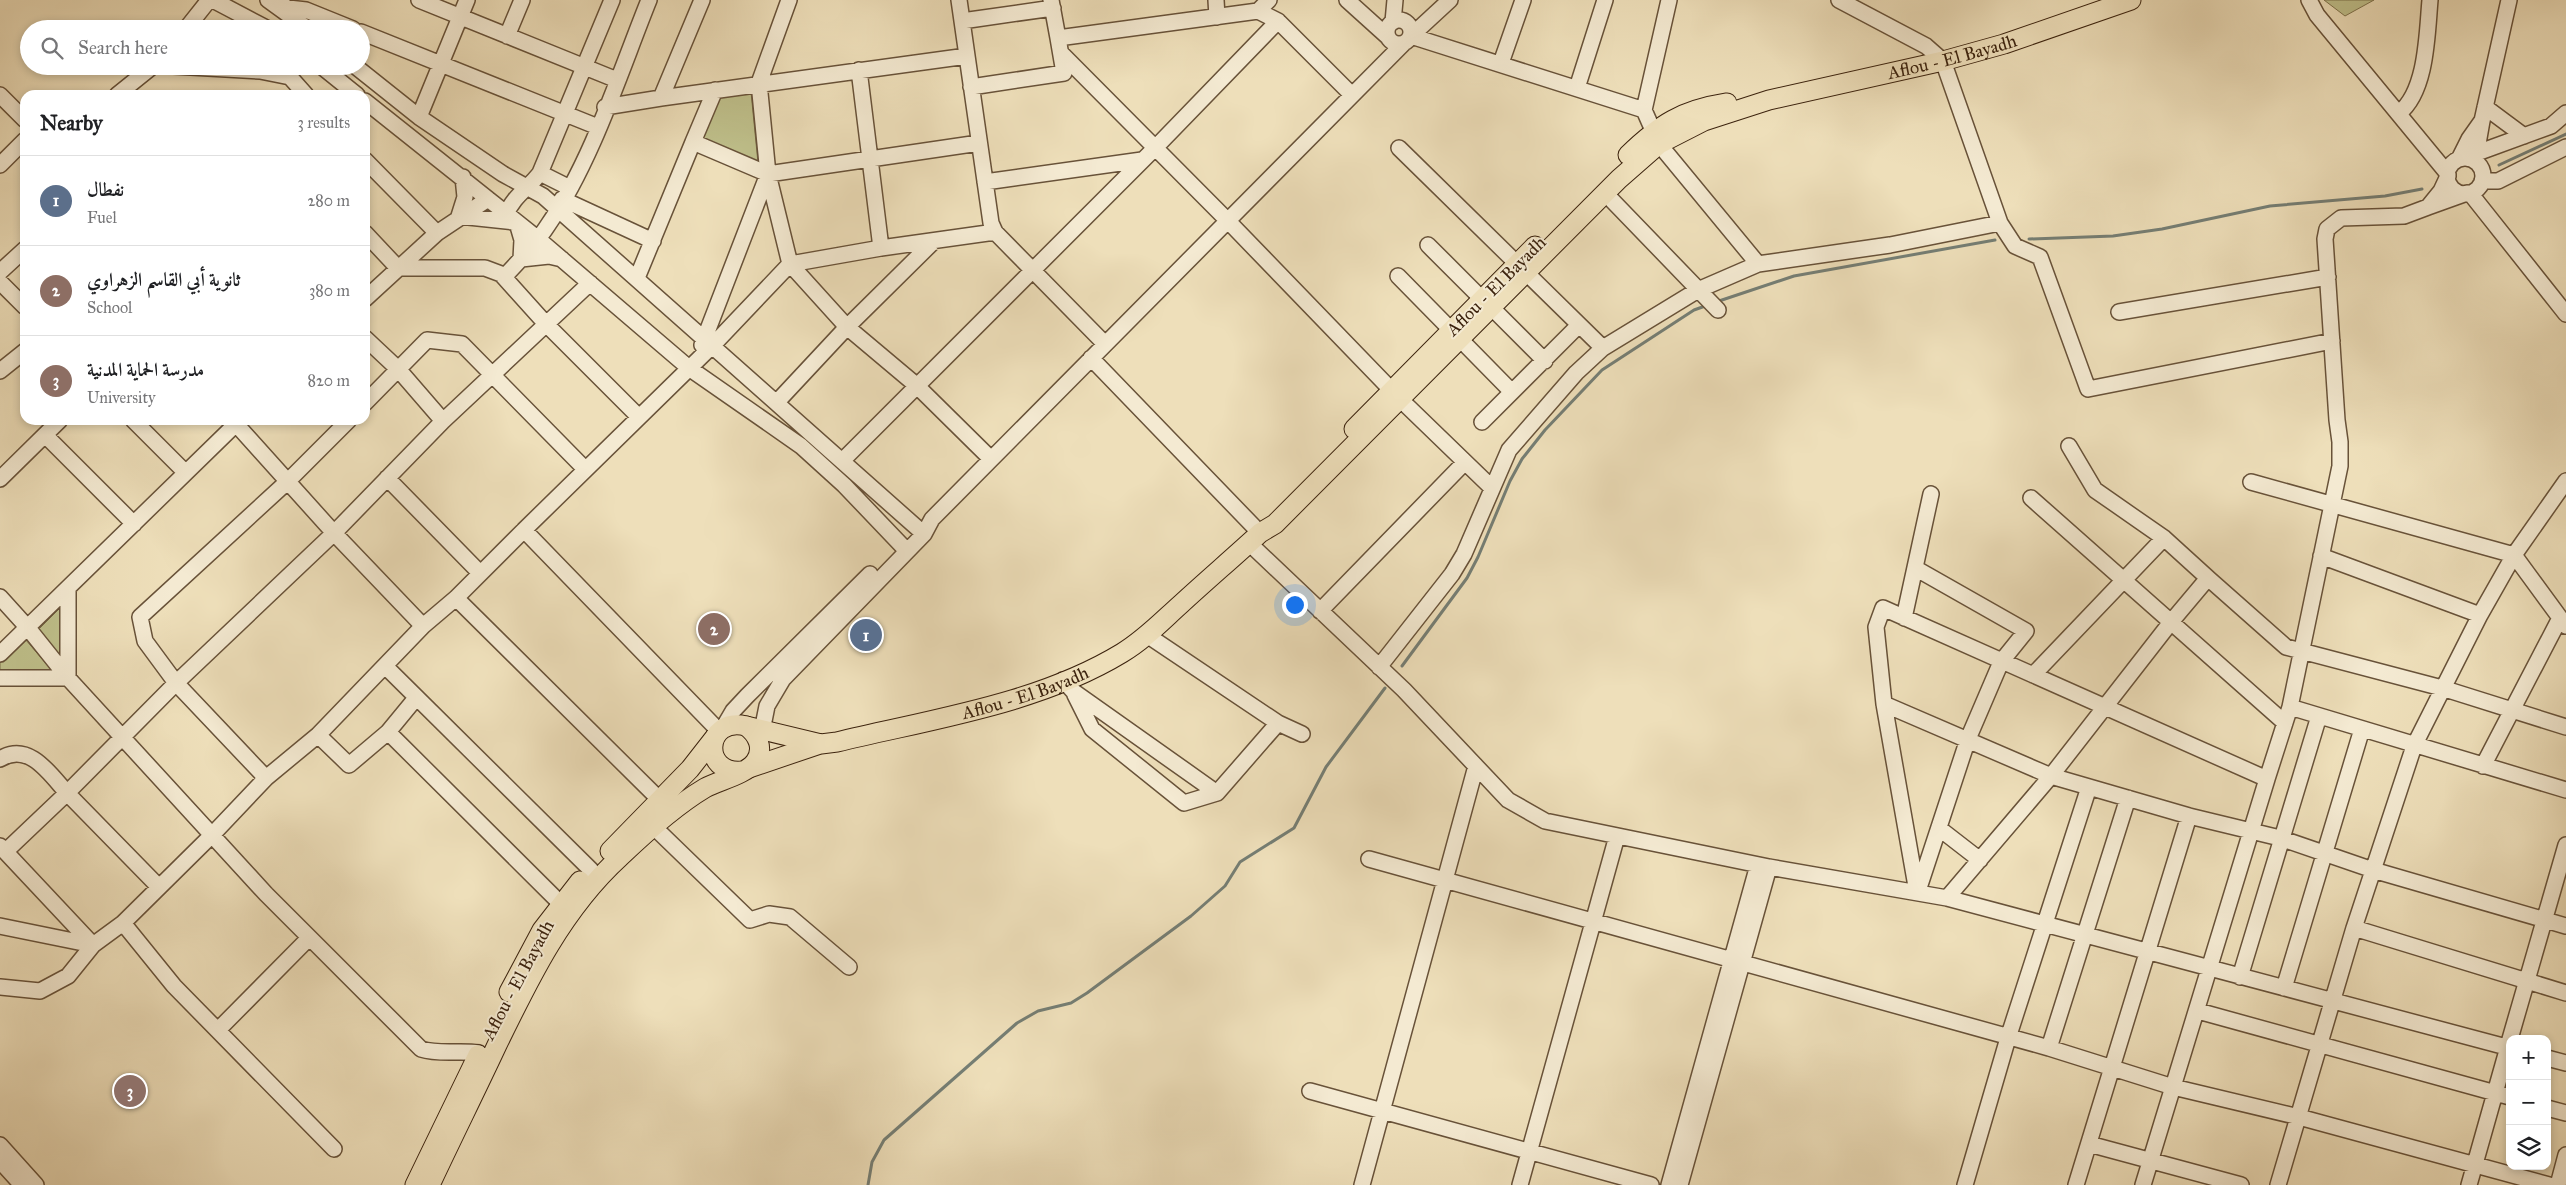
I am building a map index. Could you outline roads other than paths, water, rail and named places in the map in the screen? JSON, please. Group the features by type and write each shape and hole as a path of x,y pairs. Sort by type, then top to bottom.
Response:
{"main road":[{"name":"Aflou - El Bayadh","path":"415,1185 529,952 561,904 591,870 666,806 766,760 821,744 1068,686 1123,652 1147,634 1254,538 1275,524 1396,395 1656,137 1769,100 1943,61 2021,38 2126,1"},
{"name":"Aflou - El Bayadh","path":"1521,269 1638,161 1656,137"},
{"path":"738,724 756,734 757,758 746,769 728,770 716,762 712,748 720,731 738,724"},
{"name":"Aflou - El Bayadh","path":"430,1185 528,981 547,947 592,886 619,858 654,827 690,770 720,731"},
{"name":"Aflou - El Bayadh","path":"756,734 821,744"}],"street":[{"path":"193,20 208,0"},
{"path":"213,0 251,20"},
{"path":"419,0 617,80"},
{"path":"419,117 467,0"},
{"path":"507,36 522,0"},
{"path":"521,258 522,240 513,220 514,198 529,188 540,173 612,0"},
{"path":"504,277 548,224 563,199 598,127 649,0"},
{"path":"661,98 702,0"},
{"path":"789,0 758,83 768,174 790,264 847,327 916,386 991,459"},
{"path":"959,0 991,223 995,232 1105,344"},
{"path":"1216,0 1217,17"},
{"path":"1258,11 1269,0"},
{"path":"1396,0 1395,27 1397,44 1409,38 1501,63 1644,110"},
{"path":"1501,63 1523,0"},
{"path":"1578,88 1605,0"},
{"path":"1668,0 1644,110 1656,137 1758,264"},
{"path":"1839,0 1926,46 1943,61 2000,223 2015,246 2040,258 2088,389 2332,341"},
{"path":"2297,0 2317,15"},
{"path":"2309,0 2317,15 2422,141 2448,175 2452,187 2456,191 2468,193 2566,314"},
{"path":"2399,113 2408,106 2424,63 2430,0"},
{"path":"2143,1185 2198,1011 2250,830 2290,707 2340,466 2325,239 2327,230 2332,224 2350,217 2404,216 2477,188 2482,181 2481,168 2476,157 2483,114 2509,0"},
{"path":"277,2 298,20"},
{"path":"277,2 306,10 331,20"},
{"path":"1350,2 1395,27 1411,29 1409,38"},
{"path":"1368,80 1395,27 1419,19 1448,3"},
{"path":"524,530 720,731 733,711 748,696 904,548 1351,94 1448,3"},
{"path":"962,21 1052,4 1064,73 971,87"},
{"path":"1059,45 1258,11 1278,21 1351,94"},
{"path":"843,460 1155,148 1278,21"},
{"path":"370,35 598,127"},
{"path":"1059,45 1155,148 1228,220 1396,395 1492,488"},
{"path":"606,107 758,83 967,56"},
{"path":"859,70 881,248"},
{"path":"124,90 142,75"},
{"path":"280,75 290,77 302,90"},
{"path":"332,75 352,90"},
{"path":"366,75 419,117 503,174 543,196 563,199 653,241"},
{"path":"637,278 715,90"},
{"path":"0,95 20,115"},
{"path":"370,105 463,177 513,220 692,365 802,446 844,485 904,548"},
{"path":"2428,207 2441,191 2450,166 2458,160 2476,157 2551,126 2566,113"},
{"path":"2483,114 2524,136"},
{"path":"2458,160 2483,114"},
{"path":"2422,141 2458,160"},
{"path":"693,142 768,174 979,143"},
{"path":"0,165 20,145"},
{"path":"2482,181 2498,181 2566,147"},
{"path":"1399,148 1603,348"},
{"path":"985,182 1142,160"},
{"path":"370,165 437,233"},
{"path":"540,173 637,278 921,531"},
{"path":"709,342 768,174"},
{"path":"459,216 465,197 463,177"},
{"path":"1605,193 1718,310"},
{"path":"370,295 437,233 459,216 488,198"},
{"path":"459,216 513,220"},
{"path":"1379,667 1452,574 1464,554 1509,450 1576,373 1603,348 1700,292 1758,264 1890,245 2000,223"},
{"path":"0,988 40,991 68,976 93,945 123,923 158,886 212,835 266,778 318,735 423,626 456,598 692,365 709,342 790,264 881,248 995,232"},
{"path":"370,238 398,268 485,268 498,272 546,324 639,417"},
{"path":"777,402 847,327 934,241"},
{"path":"1428,245 1545,361"},
{"path":"0,272 20,254"},
{"path":"521,258 549,256 562,259"},
{"path":"1398,276 1512,392"},
{"path":"2119,312 2328,277"},
{"path":"0,282 20,302"},
{"path":"93,945 3,849 67,793 176,682 334,533 443,421 590,283"},
{"path":"1482,422 1579,325"},
{"path":"370,398 427,340 462,344 585,469"},
{"path":"370,343 398,369 443,421"},
{"path":"0,371 20,355"},
{"path":"1091,358 1320,612 1379,667 1508,800 1545,821 1763,866 1947,898 2334,1002 2506,1043"},
{"path":"0,479 55,425"},
{"path":"141,425 186,472"},
{"path":"0,654 68,590 235,425"},
{"path":"240,425 334,533 423,626"},
{"path":"266,778 176,682 145,641 140,617 288,482 344,425"},
{"path":"45,435 134,524"},
{"path":"2069,446 2095,490 2164,538 2286,647 2442,688 2566,726"},
{"path":"1320,612 1465,462"},
{"path":"387,478 480,573"},
{"path":"2278,1185 2334,1002 2354,928 2414,746 2480,614 2514,555 2566,481"},
{"path":"2251,482 2503,550 2514,555 2563,622 2511,710 2483,766"},
{"path":"1904,618 1931,494"},
{"path":"2031,498 2285,723"},
{"path":"2033,674 2164,538"},
{"path":"756,734 767,706 783,679 904,548"},
{"path":"2321,556 2480,614"},
{"path":"1915,568 2026,632 2001,662 1968,739 1940,829 1917,892"},
{"path":"1947,898 2050,776 2208,578"},
{"path":"68,590 68,678"},
{"path":"0,597 28,628 68,678 212,835 309,938 421,1049 440,1053 463,1050 479,1053"},
{"path":"456,598 666,806"},
{"path":"1917,892 1884,704 1876,627 1883,608 2267,779"},
{"path":"1147,634 1278,722 1302,734"},
{"path":"384,666 591,870"},
{"path":"0,678 68,678"},
{"path":"1068,686 1092,729 1184,803 1217,793 1278,722"},
{"path":"1068,686 1217,793"},
{"path":"318,735 349,765 388,732 416,698"},
{"path":"1884,704 2050,776 2189,816 2280,838 2372,870 2566,926"},
{"path":"2290,707 2414,746 2566,790"},
{"path":"2240,976 2280,838 2319,716"},
{"path":"2284,988 2362,729"},
{"path":"388,732 561,904"},
{"path":"0,759 5,756 21,755 36,758 67,793 158,886"},
{"path":"1362,1185 1476,766"},
{"path":"1965,1185 2043,923 2089,787"},
{"path":"2049,1048 2128,798"},
{"path":"2076,1185 2189,816"},
{"path":"654,827 750,920 769,914 790,917 849,967"},
{"path":"1940,829 1980,860"},
{"path":"1520,1185 1592,920 1617,836"},
{"path":"2511,1035 2543,920 2560,881 2566,845"},
{"path":"1369,859 2049,1048 2173,1087 2299,1118 2549,1185"},
{"path":"1680,1185 1763,866"},
{"path":"123,923 174,986 334,1149"},
{"path":"0,926 93,945"},
{"path":"2354,928 2566,993"},
{"path":"218,1030 309,938"},
{"path":"1669,1185 1737,961"},
{"path":"2198,1011 2506,1096"},
{"path":"2469,1185 2506,1054"},
{"path":"2551,1059 2566,1063"},
{"path":"1310,1091 1651,1185"},
{"path":"2551,1109 2566,1113"},
{"path":"2089,1144 2241,1185"},
{"path":"0,1145 36,1185"},
{"path":"2558,1185 2566,1155"},
{"path":"0,1161 22,1185"}],"waterway":[{"path":"2499,165 2566,134"},
{"path":"2029,239 2113,236 2162,229 2270,206 2385,196 2422,189"},
{"path":"1716,302 1794,276 1995,240"},
{"path":"1402,666 1467,578 1478,557 1510,481 1522,459 1545,430 1602,370 1694,310 1708,305"},
{"path":"868,1185 872,1162 884,1140 1017,1023 1038,1011 1071,1003 1087,993 1191,916 1225,886 1240,862 1294,828 1326,767 1385,688"}],"place":[{"name":"ثانوية أبي القاسم الزهراوي","path":"714,629"},
{"name":"نفطال","path":"866,635"},
{"name":"مدرسة الحماية المدنية","path":"130,1091"}]}
